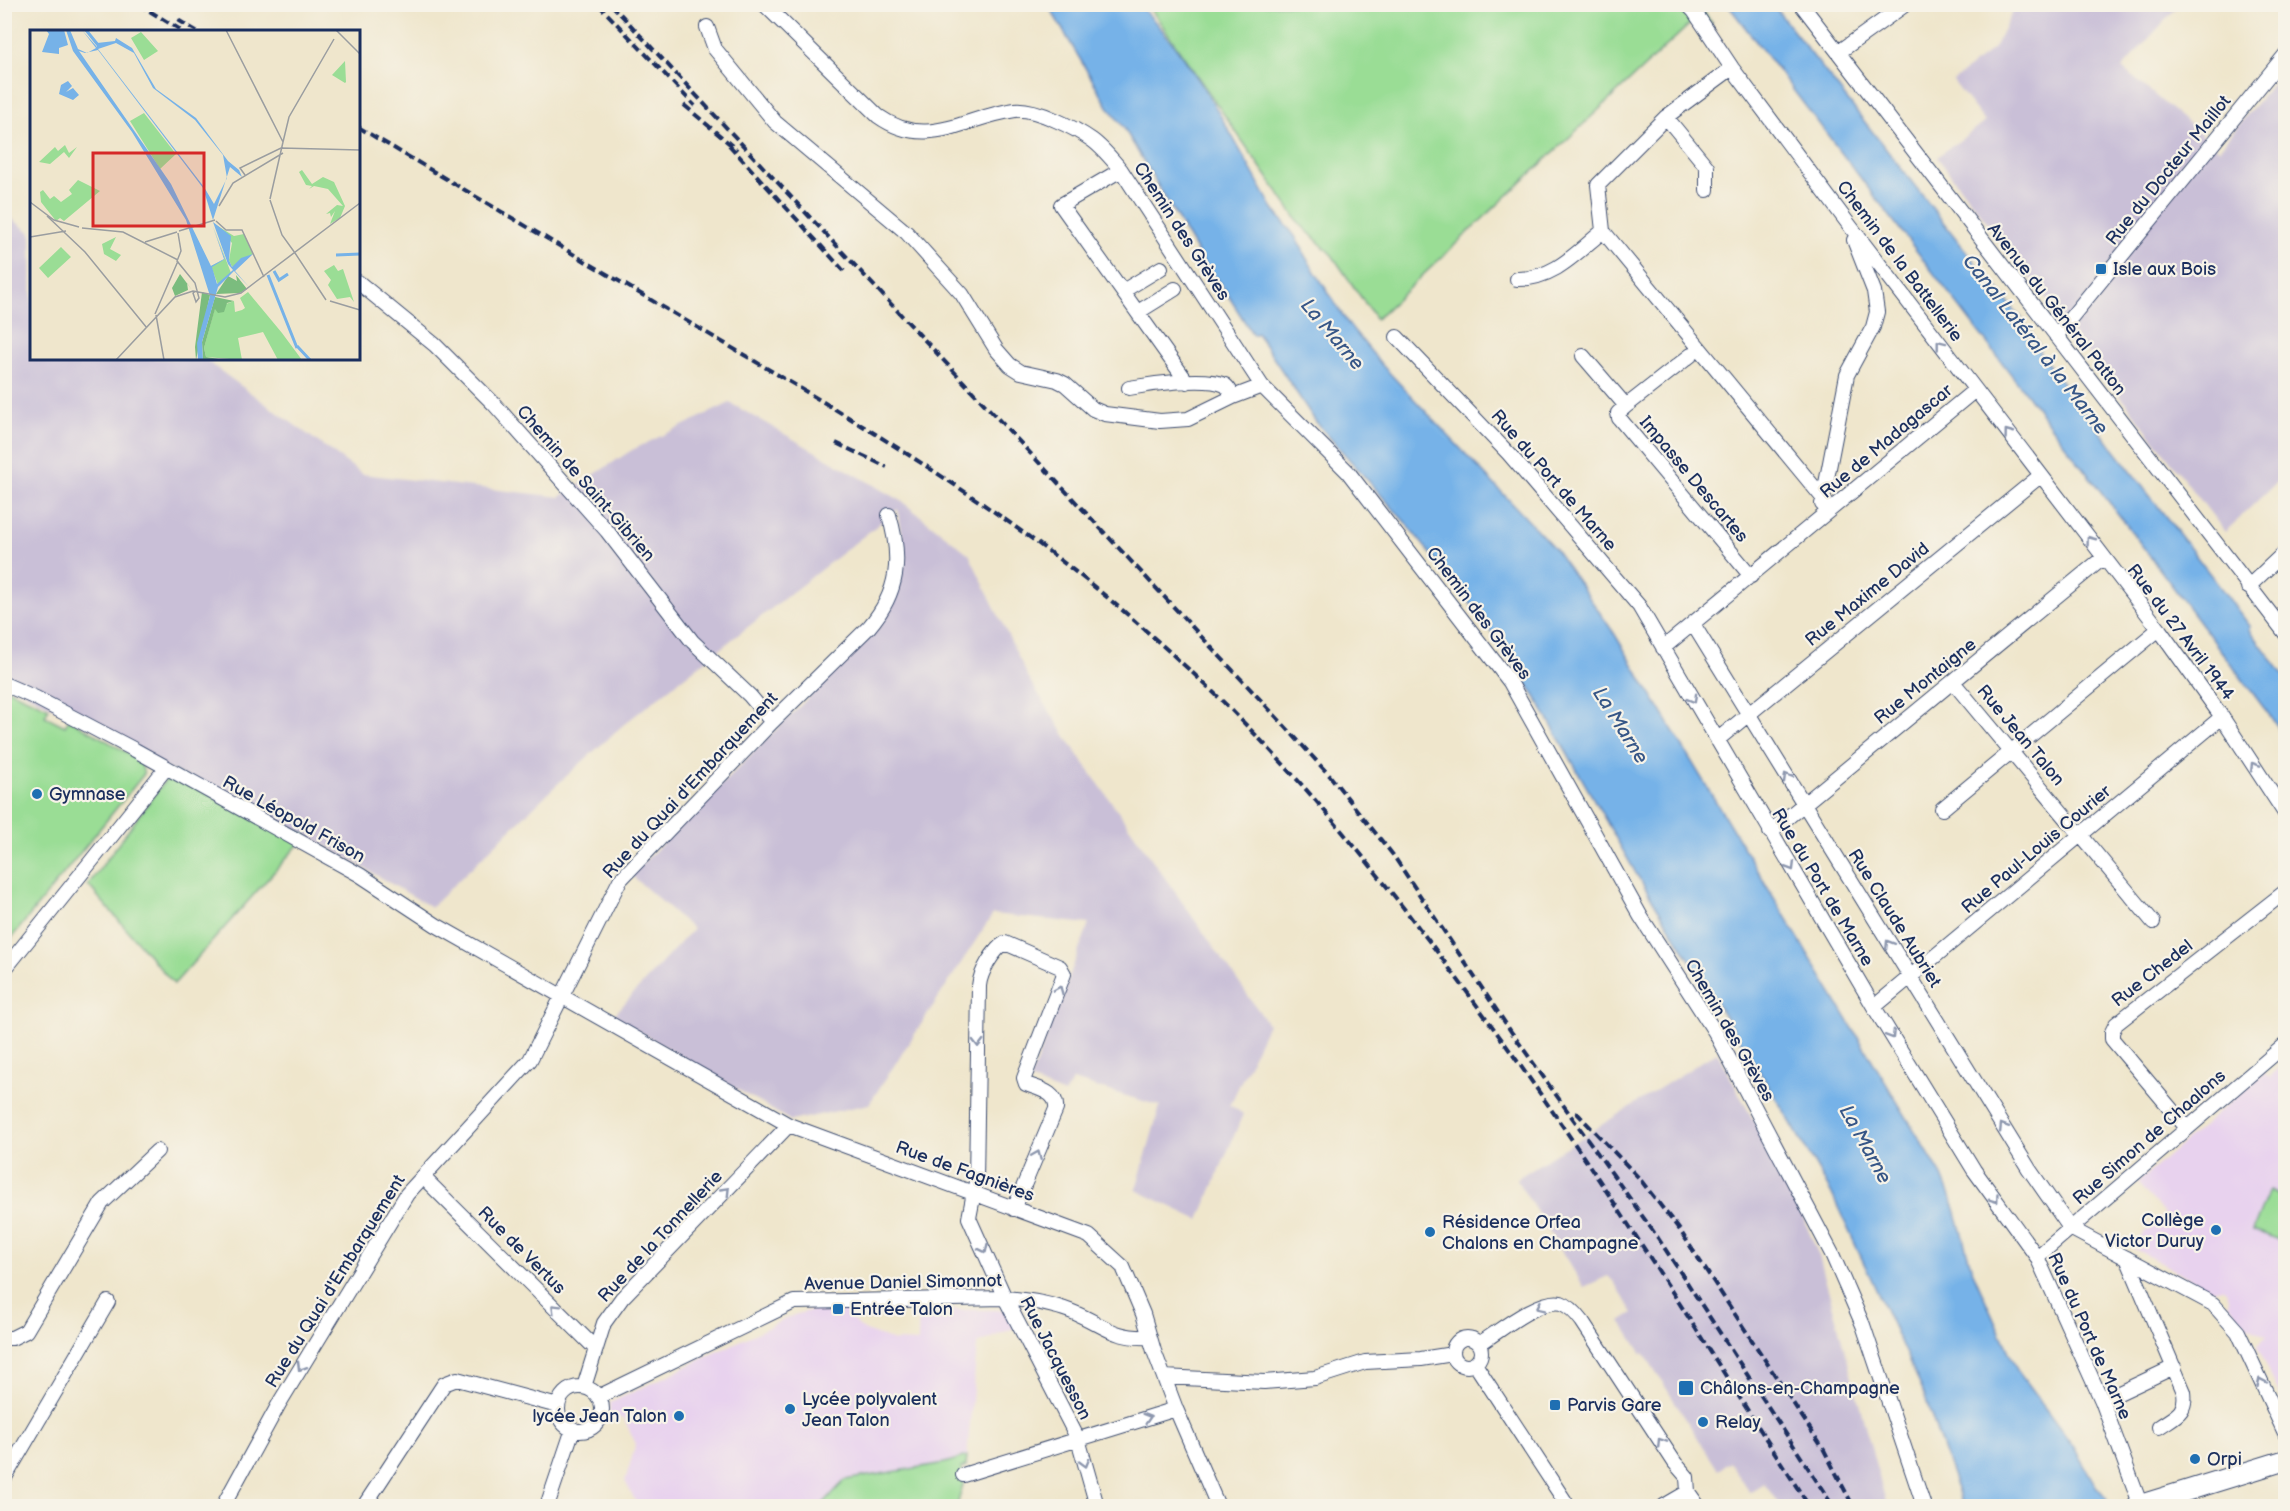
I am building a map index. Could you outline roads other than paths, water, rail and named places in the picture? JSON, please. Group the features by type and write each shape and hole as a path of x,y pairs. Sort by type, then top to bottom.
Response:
{"main road":[{"path":"2139,1506 2286,1460"}],"street":[{"name":"Chemin des Grèves","path":"764,4 878,116 891,125 907,131 919,132 943,129 1015,110 1029,111 1043,115 1091,139 1121,170 1262,386 1348,472 1510,682 1641,917 1715,1032 1832,1254 1863,1324 1924,1506"},
{"name":"Chemin de la Battellerie","path":"1687,4 1850,226 2040,476"},
{"name":"Avenue du Général Patton","path":"1801,4 2286,634"},
{"path":"1839,52 1906,4"},
{"path":"706,27 715,49 775,122 907,233 962,294 996,350 1010,365 1021,372 1057,380 1065,384 1092,409 1116,417 1181,421 1262,386"},
{"name":"Rue du Docteur Maillot","path":"2056,336 2286,54"},
{"path":"1732,68 1666,117 1598,185 1603,231 1823,498"},
{"path":"1666,117 1707,167 1707,190"},
{"path":"1121,170 1061,205 1187,382"},
{"path":"1819,519 1847,375 1873,327 1878,312 1874,291 1850,226"},
{"path":"1517,279 1532,279 1549,274 1603,231"},
{"path":"1124,291 1161,268"},
{"name":"Chemin de Saint-Gibrien","path":"360,284 435,345 494,404 607,531 692,641 750,696 772,722"},
{"path":"1138,312 1175,289"},
{"name":"Rue du Port de Marne","path":"1397,337 1509,454 1639,606 1874,1007 1974,1170 2037,1257 2102,1401 2139,1506"},
{"name":"Impasse Descartes","path":"1691,355 1626,406 1618,413 1619,418 1751,576"},
{"name":"Impasse Descartes","path":"1583,357 1626,406"},
{"path":"1129,388 1187,382 1224,385 1230,389 1233,397"},
{"name":"Rue de Madagascar","path":"1663,648 1975,390"},
{"name":"Rue du 27 Avril 1944","path":"2040,476 2159,629 2222,717 2286,815"},
{"name":"Rue Maxime David","path":"1717,740 2040,476"},
{"name":"Rue du Quai d'Embarquement","path":"223,1506 280,1402 407,1194 530,1060 620,880 772,722 869,627 883,609 892,590 897,562 896,539 889,515"},
{"path":"2248,587 2286,551"},
{"name":"Rue Montaigne","path":"1770,832 2103,558"},
{"name":"Rue Claude Aubriet","path":"1693,624 2029,1169 2070,1228"},
{"path":"1942,809 2159,629"},
{"name":"Rue Jean Talon","path":"1953,681 2153,922"},
{"name":"Rue Léopold Frison","path":"4,684 36,698 360,875 435,925 561,996"},
{"name":"Rue Paul-Louis Courier","path":"1874,1007 2222,717"},
{"path":"4,970 166,768"},
{"name":"Rue Chedel","path":"2187,1128 2112,1039 2112,1032 2116,1024 2286,891"},
{"name":"Rue Jacquesson","path":"1014,1209 1056,1109 1057,1103 1052,1095 1026,1084 1024,1078 1064,974 1060,967 1005,943 998,948 982,975 979,986 976,1182 969,1218 1005,1298 1078,1439 1097,1506"},
{"name":"Rue de Fagnières","path":"561,996 789,1125 973,1195 1089,1236 1123,1267 1143,1314 1176,1409 1218,1506"},
{"name":"Rue Simon de Chaalons","path":"2037,1257 2286,1044"},
{"name":"Rue de la Tonnellerie","path":"584,1388 604,1323 622,1298 789,1125"},
{"path":"4,1338 12,1338 27,1331 102,1203 157,1151"},
{"name":"Rue de Vertus","path":"423,1177 596,1349"},
{"path":"2070,1228 2213,1304 2238,1332 2286,1435"},
{"path":"2127,1258 2184,1392 2186,1403 2184,1409 2159,1427"},
{"name":"Avenue Daniel Simonnot","path":"598,1397 794,1302 1005,1298 1040,1302 1072,1312 1107,1331 1129,1338 1150,1337"},
{"path":"4,1479 108,1302"},
{"path":"1479,1344 1538,1307 1553,1302 1568,1306 1582,1321 1675,1463 1687,1477 1688,1492 1698,1506"},
{"path":"1462,1339 1474,1340 1479,1344 1481,1354 1475,1364 1461,1365 1456,1360 1454,1348 1462,1339"},
{"path":"1164,1377 1264,1382 1315,1378 1365,1362 1422,1359 1454,1354"},
{"path":"1475,1364 1568,1506"},
{"path":"2102,1401 2174,1367"},
{"path":"364,1506 444,1384 458,1378 558,1406"},
{"path":"584,1388 598,1397 602,1410 597,1422 586,1430 573,1430 561,1420 558,1406 564,1393 570,1389 584,1388"},
{"path":"963,1474 1176,1409"},
{"path":"547,1506 573,1430"},
{"path":"1664,1506 1688,1492"}],"water":[{"name":"La Marne","path":"1048,5 1139,5 1159,26 1195,74 1272,207 1299,242 1305,256 1347,322 1382,365 1555,549 1614,633 1942,1176 1955,1209 1972,1270 2017,1370 2073,1446 2096,1486 2106,1497 2108,1506 1963,1506 1922,1389 1831,1192 1784,1111 1637,875 1537,700 1505,650 1465,597 1405,522 1316,422 1257,333 1253,335 1221,284 1203,262"},
{"name":"Canal Latéral à la Marne","path":"1728,5 1773,5 2026,325 2040,347 2039,352 2250,626 2250,630 2285,677 2285,743 2276,724 2122,519"}],"railway":[{"path":"138,4 181,30"},
{"path":"598,4 695,106"},
{"path":"611,4 1330,776 1393,855 1512,1033 1658,1238 1833,1506"},
{"path":"178,20 195,30"},
{"path":"684,105 737,150"},
{"path":"360,128 782,377 938,474 989,508 1088,582 1206,685 1282,763 1350,841 1475,1003 1622,1215 1809,1506"},
{"path":"729,145 844,271"},
{"path":"836,443 887,467"},
{"path":"1576,1112 1639,1178 1679,1229 1824,1450 1853,1506"}],"place":[{"name":"Isle aux Bois","path":"2101,269"},
{"name":"Gymnase","path":"37,794"},
{"name":"Collège Victor Duruy","path":"2216,1230"},
{"name":"Résidence Orfea Chalons en Champagne","path":"1430,1232"},
{"name":"Entrée Talon","path":"838,1309"},
{"name":"Châlons-en-Champagne","path":"1686,1388"},
{"name":"Parvis Gare","path":"1555,1405"},
{"name":"Lycée polyvalent Jean Talon","path":"790,1409"},
{"name":"lycée Jean Talon","path":"679,1416"},
{"name":"Relay","path":"1703,1422"},
{"name":"Orpi","path":"2195,1459"}]}
